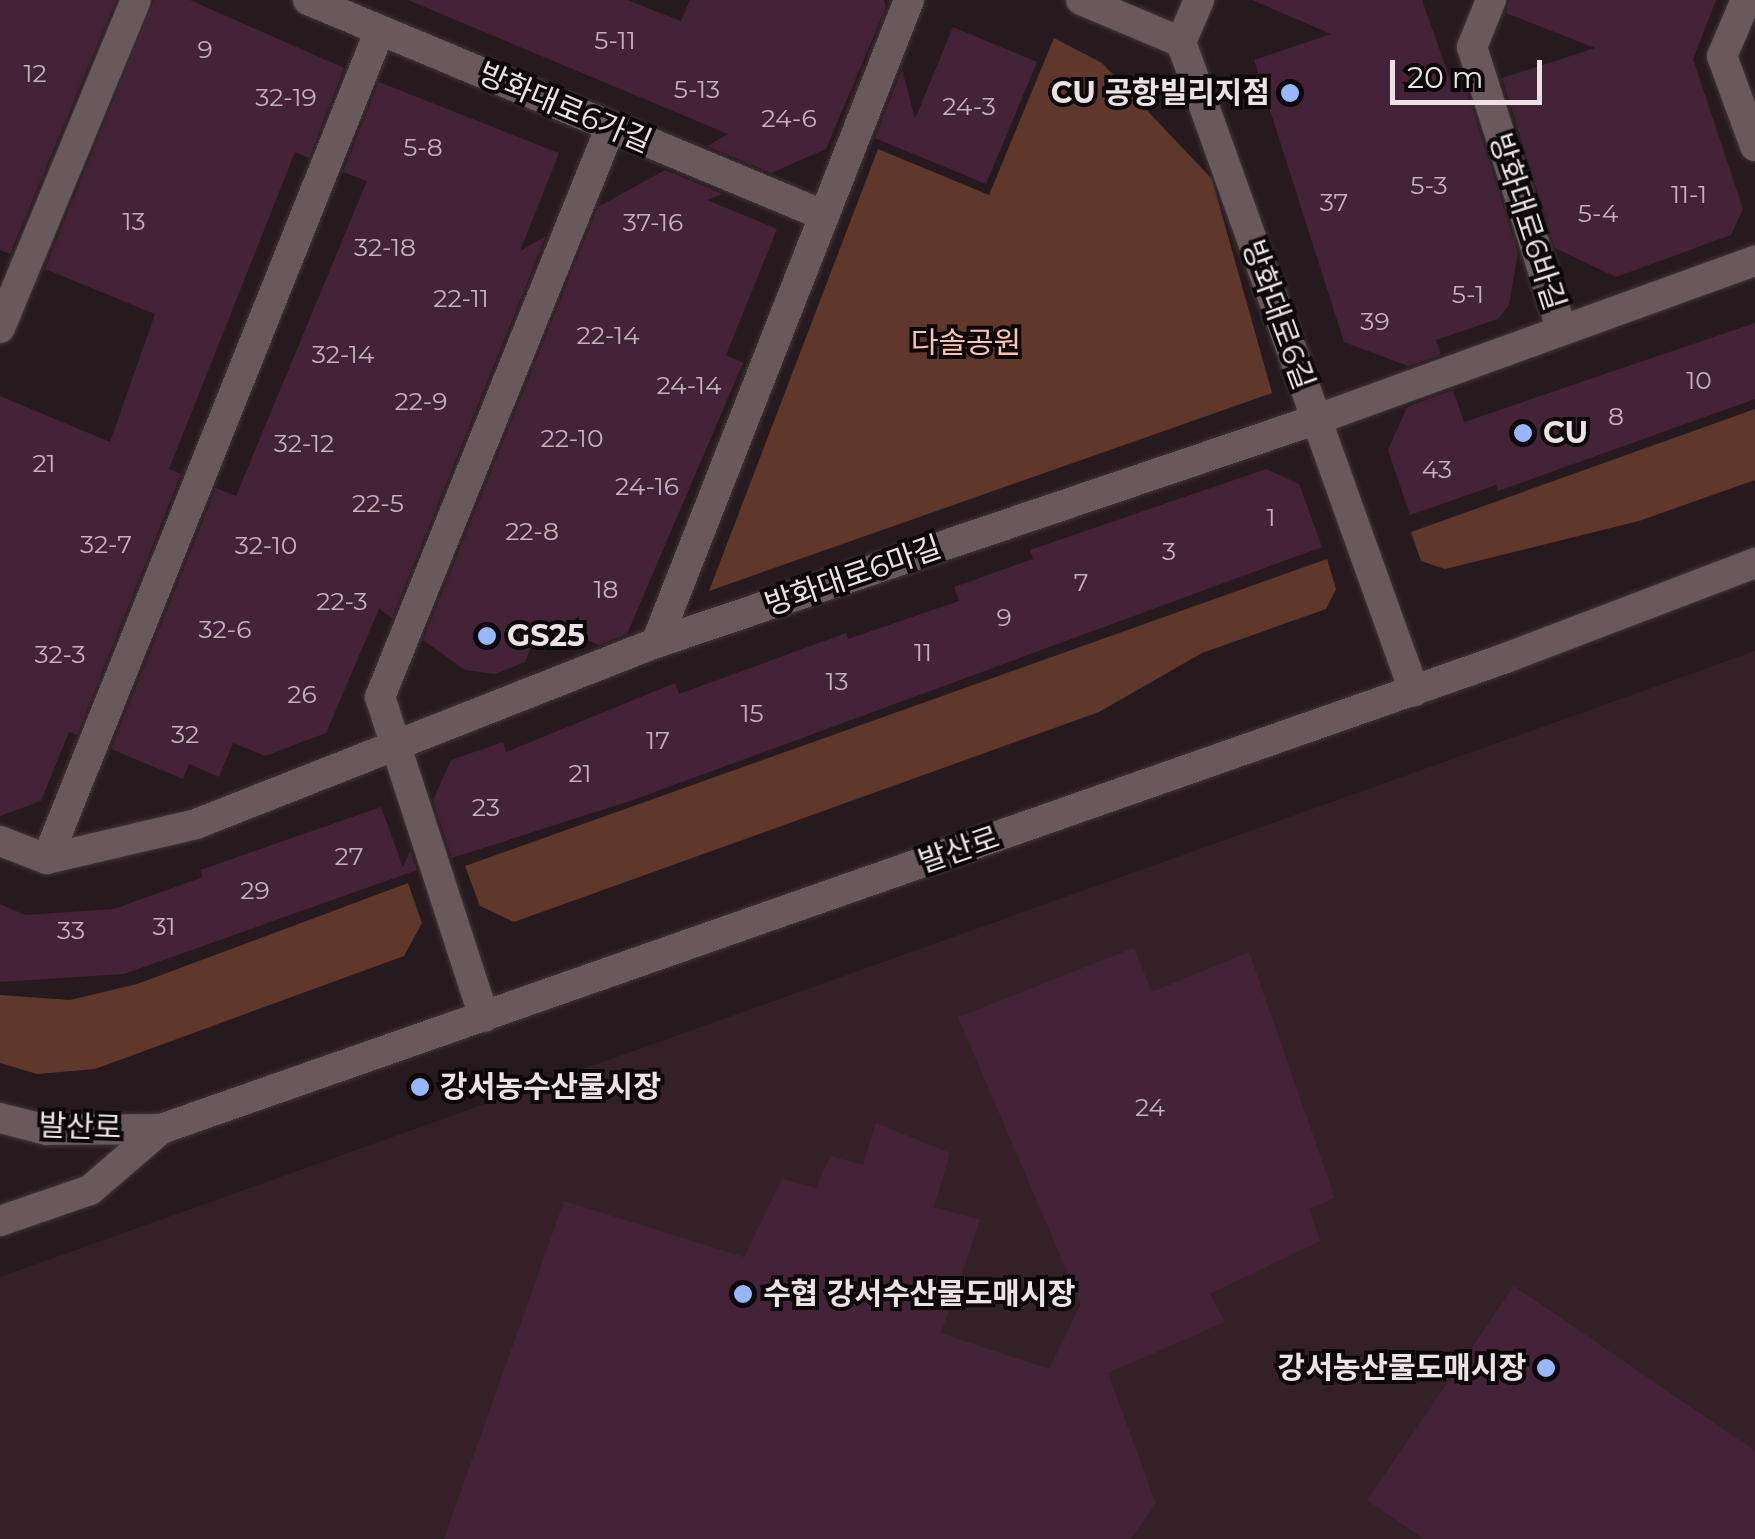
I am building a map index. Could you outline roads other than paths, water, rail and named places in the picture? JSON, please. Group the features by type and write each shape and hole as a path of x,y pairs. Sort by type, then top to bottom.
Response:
{"street":[{"path":"0,328 136,0"},
{"name":"방화대로6가길","path":"308,0 823,216"},
{"path":"656,643 908,0"},
{"path":"1081,0 1181,42 1198,0"},
{"name":"방화대로6바길","path":"1491,0 1472,48 1562,330"},
{"path":"1746,0 1722,56 1755,146"},
{"path":"0,841 47,860 380,30"},
{"name":"방화대로6길","path":"1181,42 1414,691"},
{"path":"484,1017 380,697 610,126"},
{"name":"방화대로6바길","path":"1316,420 1755,261"},
{"name":"방화대로6마길","path":"47,860 196,824 656,643 1316,420"},
{"name":"발산로","path":"0,1118 47,1130 160,1129 1414,691 1755,563"},
{"name":"발산로","path":"0,1221 90,1190 160,1129"}],"place":[{"name":"CU 공항빌리지점","path":"1290,93"},
{"name":"CU","path":"1523,433"},
{"name":"GS25","path":"487,636"},
{"name":"강서농수산물시장","path":"420,1087"},
{"name":"수협 강서수산물도매시장","path":"743,1294"},
{"name":"강서농산물도매시장","path":"1546,1368"}],"park label":[{"name":"다솔공원","path":"966,343"}]}
